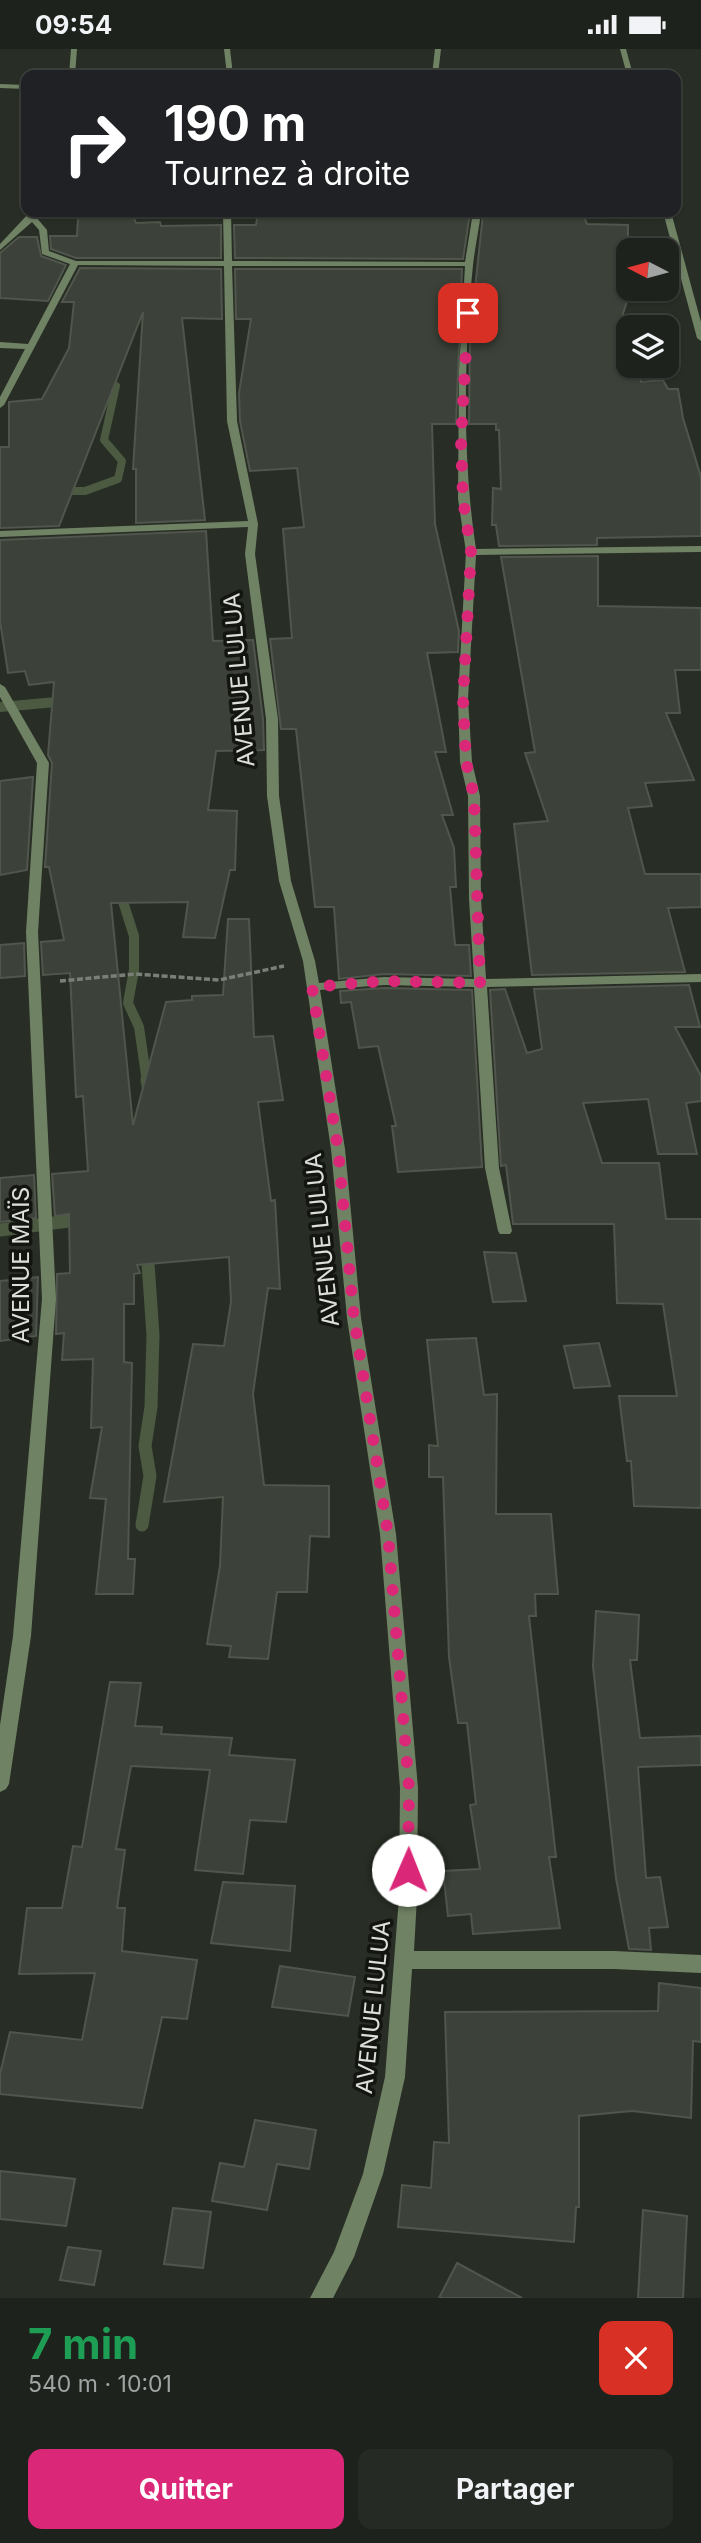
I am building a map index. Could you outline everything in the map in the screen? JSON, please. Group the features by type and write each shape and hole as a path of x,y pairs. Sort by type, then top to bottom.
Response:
{"street":[{"path":"72,70 74,49"},
{"path":"227,49 229,70"},
{"path":"436,70 438,49"},
{"path":"623,49 629,70"},
{"path":"0,86 21,87"},
{"path":"0,248 30,217"},
{"path":"35,217 43,230 45,252 75,263 468,264"},
{"name":"AVENUE LULUA","path":"227,217 232,421 253,524 250,554 272,719 273,796 285,881 309,961 338,1149 354,1318 388,1534 409,1788 408,1898 395,2077 373,2174 343,2257 321,2298"},
{"path":"476,217 468,264 461,441 463,499 471,552 463,699 466,762 474,796 480,983 492,1168 505,1231"},
{"path":"668,217 701,338"},
{"path":"0,405 75,263"},
{"path":"0,345 31,347"},
{"path":"0,534 253,524"},
{"path":"471,552 701,549"},
{"name":"AVENUE MAÏS","path":"0,687 43,763 32,932 49,1299 22,1636 0,1784"},
{"path":"312,987 384,981 480,983 701,978"},
{"path":"404,1960 614,1960 701,1964"}],"path":[{"path":"35,984 135,974 219,980 309,961"}],"building":[{"path":"133,217 136,223 160,222 161,226 221,225 221,258 76,258 51,249 50,236 77,236 78,218"},
{"path":"257,217 469,217 463,259 235,258 234,225 256,225"},
{"path":"483,217 584,217 587,224 628,225 628,238 616,238 616,301 627,301 623,315 616,315 616,378 641,378 641,382 663,380 668,389 678,389 683,418 701,477 701,536 597,538 597,545 499,546 496,525 492,525 493,488 501,489 499,430 496,430 496,424 469,424 470,335"},
{"path":"19,237 37,237 41,256 66,265 48,301 0,298 0,253"},
{"path":"80,268 221,269 222,319 182,318 205,520 136,523 136,469 133,469 143,312 59,526 0,528 0,447 9,447 9,402 42,399 69,348 74,302 62,302"},
{"path":"235,269 462,269 456,424 432,424 435,524 459,631 458,652 427,653 446,752 435,752 453,815 442,815 454,848 456,887 450,887 455,945 469,945 471,976 384,974 339,979 334,907 315,907 296,729 281,729 270,639 292,638 283,529 304,527 297,468 250,471 240,421 239,393 251,319 236,319"},
{"path":"206,531 213,641 253,640 263,719 264,750 216,751 208,810 237,811 235,870 230,870 215,938 183,937 188,902 111,903 133,1125 166,1002 192,1000 192,996 223,995 228,919 249,919 254,1037 273,1036 283,1100 258,1102 271,1201 275,1200 280,1289 268,1288 253,1394 264,1485 329,1486 329,1537 310,1536 307,1592 277,1592 268,1659 229,1657 231,1646 207,1644 220,1566 223,1497 164,1502 193,1344 224,1346 231,1302 229,1257 137,1265 140,1273 134,1274 134,1304 124,1304 124,1362 132,1363 128,1559 135,1559 133,1594 96,1594 106,1499 90,1498 102,1427 91,1428 93,1359 62,1360 64,1333 56,1334 57,1274 70,1273 69,1214 55,1216 52,1174 88,1171 83,1096 76,1097 70,973 43,975 41,942 64,940 49,867 45,867 52,763 48,755 54,682 29,685 25,671 8,673 0,621 0,540"},
{"path":"598,556 598,606 701,608 701,670 675,670 680,713 666,713 694,780 645,783 652,806 628,808 645,874 701,874 701,907 668,908 685,972 532,975 514,824 548,821 525,753 535,752 501,557"},
{"path":"33,777 27,870 0,875 0,781"},
{"path":"24,943 25,976 0,978 0,945"},
{"path":"689,985 700,1027 675,1027 701,1076 701,1101 686,1103 697,1154 658,1154 648,1099 583,1103 602,1163 659,1163 666,1219 701,1219 701,1508 634,1506 631,1461 627,1461 619,1396 677,1396 663,1304 617,1303 614,1224 513,1224 506,1165 501,1166 490,990 505,989 527,1053 542,1049 534,989"},
{"path":"384,988 472,990 482,1167 398,1172 392,1126 396,1126 378,1046 359,1048 351,1002 341,1003 340,991"},
{"path":"34,1175 36,1218 0,1222 0,1178"},
{"path":"484,1252 516,1253 526,1301 493,1302"},
{"path":"38,1277 36,1336 0,1341 0,1281"},
{"path":"476,1338 484,1395 497,1394 496,1514 551,1514 558,1594 535,1594 536,1616 529,1616 556,1857 549,1857 560,1928 473,1934 471,1914 448,1916 443,1871 480,1869 470,1805 476,1804 467,1723 458,1723 449,1657 443,1477 429,1477 429,1445 438,1446 427,1340"},
{"path":"599,1343 610,1386 574,1388 564,1346"},
{"path":"596,1611 639,1615 637,1660 630,1660 640,1738 701,1736 701,1765 638,1767 646,1878 660,1877 668,1927 649,1928 651,1950 629,1949 616,1878 593,1666"},
{"path":"110,1682 141,1683 135,1726 162,1727 161,1734 232,1738 229,1755 295,1760 286,1822 250,1820 243,1874 195,1870 210,1770 131,1766 116,1849 125,1850 117,1908 125,1908 122,1951 197,1960 187,2019 162,2017 142,2108 0,2094 0,2074 10,2032 82,2040 95,1973 19,1974 27,1908 62,1908 73,1846 82,1847"},
{"path":"223,1882 295,1886 290,1951 211,1943"},
{"path":"280,1966 355,1977 348,2016 272,2007"},
{"path":"659,1983 701,1988 701,2042 693,2041 691,2118 632,2111 579,2116 579,2207 576,2207 574,2242 398,2227 402,2185 431,2188 434,2142 449,2143 445,2012 658,2011"},
{"path":"255,2120 316,2130 309,2169 277,2164 267,2210 212,2201 220,2163 244,2167"},
{"path":"0,2171 75,2179 66,2226 0,2219"},
{"path":"173,2208 211,2212 203,2268 164,2264"},
{"path":"643,2210 687,2216 683,2298 638,2298"},
{"path":"68,2247 101,2251 94,2285 60,2280"},
{"path":"457,2263 522,2298 439,2298"}],"waterway":[{"path":"57,491 85,491 118,479 122,461 104,440 116,386 103,379"},
{"path":"0,707 68,701"},
{"path":"119,889 134,936 134,970 128,1003 139,1027 147,1082"},
{"path":"147,1080 148,1086"},
{"path":"0,1230 84,1219"},
{"path":"142,1525 150,1476 145,1446 151,1407 153,1335 147,1249"}],"route":[{"path":"408,1870 409,1788 388,1534 354,1318 338,1149 312,987 384,981 480,983 475,899 474,796 466,762 463,699 471,552 463,499 461,441 468,313"}]}
